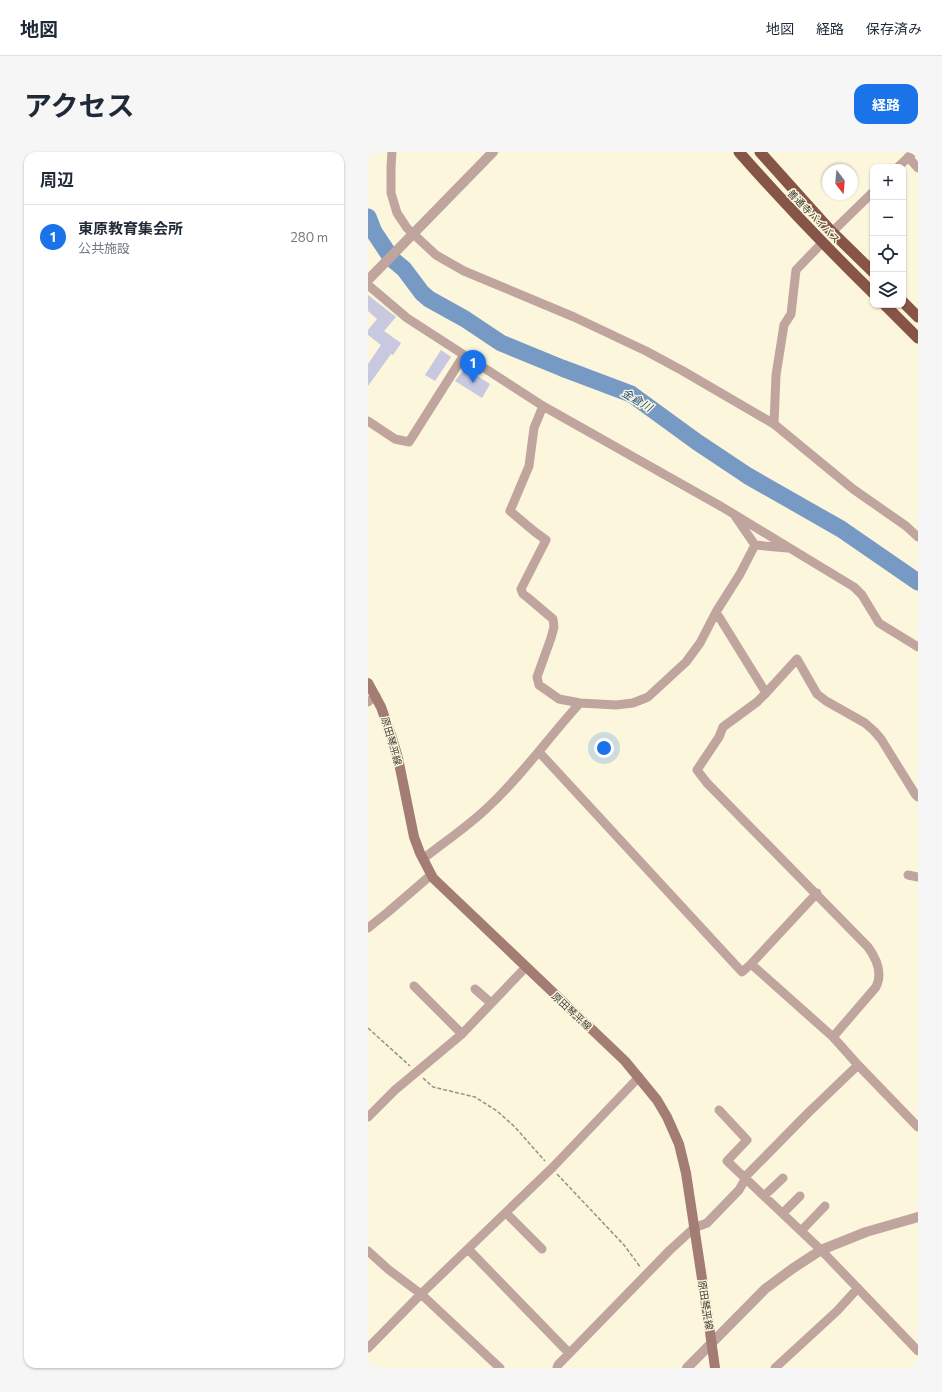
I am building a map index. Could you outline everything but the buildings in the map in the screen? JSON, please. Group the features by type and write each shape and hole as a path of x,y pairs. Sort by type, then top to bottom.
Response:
{"highway":[{"name":"善通寺バイパス","path":"739,152 822,243 870,291"},
{"name":"善通寺バイパス","path":"760,152 832,232 870,269"},
{"path":"906,305 918,317"},
{"path":"888,308 918,338"}],"main road":[{"name":"原田琴平線","path":"368,683 372,699 381,707 392,738 398,758 414,837 431,875 625,1061 657,1100 664,1112 679,1144 686,1172 712,1344 714,1368"}],"street":[{"path":"392,152 391,193 397,213 413,235 436,256 464,271 560,311 646,351 774,424 853,489 906,526 918,537"},
{"path":"493,152 369,280 407,318 543,406 733,514 854,587 862,595 879,623 918,647"},
{"path":"901,164 911,155 918,168"},
{"path":"832,232 870,195"},
{"path":"774,424 776,374 784,325 791,314 796,270 822,243"},
{"path":"368,420 395,439 409,442 464,355"},
{"path":"543,406 534,428 529,466 510,511 546,540 521,589 526,597 553,619 554,627 551,638 537,677 540,684 559,699 580,703 616,705 632,703 648,697 686,662 700,643 716,612 740,574 755,545"},
{"path":"733,514 755,545 791,548"},
{"path":"716,612 766,693"},
{"path":"833,1037 876,987 879,981 879,975 874,956 868,947 707,783 697,770 719,737 723,727 757,702 798,659 817,694 865,724 881,739 918,797"},
{"path":"423,859 486,809 539,752 580,703"},
{"path":"539,752 742,972 817,894"},
{"path":"368,928 431,875"},
{"path":"908,875 918,877"},
{"path":"751,964 833,1037 858,1066 918,1127"},
{"path":"368,1116 462,1034 526,967"},
{"path":"414,986 440,1006 462,1034"},
{"path":"475,989 491,1004"},
{"path":"557,1368 569,1353 646,1274 694,1228 707,1223 739,1190 745,1177 808,1113 858,1066"},
{"path":"368,1348 421,1294 469,1250 552,1168 639,1077"},
{"path":"718,1110 747,1140 727,1160 802,1230 918,1351"},
{"path":"765,1195 783,1178"},
{"path":"783,1213 800,1196"},
{"path":"802,1230 825,1206"},
{"path":"506,1213 542,1248"},
{"path":"687,1368 765,1290 792,1269 821,1250 866,1232 918,1217"},
{"path":"469,1250 569,1353"},
{"path":"368,1251 389,1270 421,1294 500,1368"},
{"path":"779,1367 837,1311 858,1288"}],"path":[{"path":"368,1028 433,1087 475,1097 497,1111 515,1127 624,1245 646,1274"},
{"path":"368,1364 371,1368"}],"waterway":[{"name":"金倉川","path":"368,217 374,232 392,259 404,269 422,293 429,299 465,319 501,343 631,394 697,442 748,476 841,529 918,582"}],"place":[{"name":"東原教育集会所","path":"473,383"}]}
